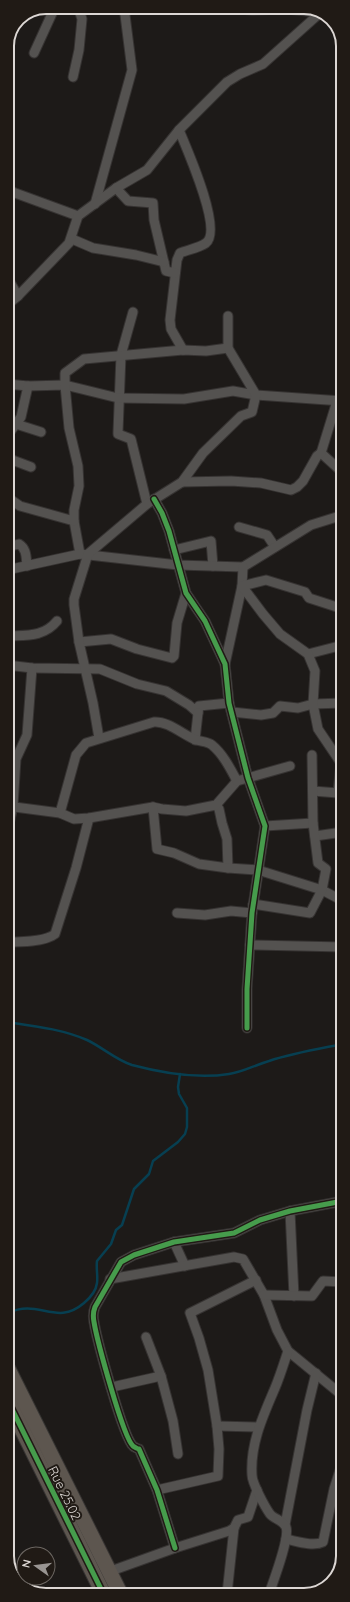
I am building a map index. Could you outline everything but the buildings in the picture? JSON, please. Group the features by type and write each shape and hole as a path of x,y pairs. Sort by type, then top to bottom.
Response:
{"main road":[{"path":"14,1381 118,1588"},
{"name":"Rue 25.02","path":"14,1413 101,1588"}],"street":[{"path":"34,54 52,14"},
{"path":"73,77 79,50 82,19 80,14"},
{"path":"95,204 132,70 125,14"},
{"path":"14,299 72,239 78,216 116,188 147,170 179,130 227,82 240,74 263,64 315,16"},
{"path":"179,130 195,167 207,207 210,235 206,243 180,253 175,274 174,295 170,320 171,330 183,350"},
{"path":"116,188 128,201 153,203 154,220 166,271 175,274"},
{"path":"14,193 78,216"},
{"path":"72,239 93,248 136,255 164,262"},
{"path":"14,289 18,296"},
{"path":"133,312 121,355 118,398 118,432 121,436 130,439 150,501 162,513 186,592 205,621 225,664 231,707 248,778 265,826 252,908 247,1028"},
{"path":"84,554 150,501 182,482 203,453 241,416 252,412 256,395 228,348 228,316"},
{"path":"99,738 93,703 79,642 74,602 84,554 74,520 74,510 79,486 78,466 69,428 65,373 84,359 183,350 206,351 228,348"},
{"path":"14,385 65,386 118,398 184,399 233,391 256,395 336,401"},
{"path":"14,427 21,418 28,386"},
{"path":"182,482 231,481 261,483 291,490 303,481 320,453 336,411"},
{"path":"16,424 41,432"},
{"path":"320,453 336,467"},
{"path":"14,461 32,467"},
{"path":"14,502 20,506 74,520"},
{"path":"14,569 84,554 178,565 243,567 314,523 336,517"},
{"path":"239,527 267,535 275,547"},
{"path":"174,550 211,541 213,566"},
{"path":"14,545 19,544 25,551 26,566"},
{"path":"225,664 242,586 243,567"},
{"path":"242,586 266,580 305,592 309,598 336,607"},
{"path":"242,586 280,634 308,654 316,670 314,704 318,729 336,756"},
{"path":"79,642 111,639 137,649 172,658 174,656 177,623 186,592"},
{"path":"14,636 37,634 51,629 57,621"},
{"path":"308,654 336,647"},
{"path":"14,666 85,670 100,669 137,684 166,691 189,705 198,713"},
{"path":"14,775 16,759 27,735 32,668"},
{"path":"195,740 199,706 231,707 261,715 273,713 280,706 298,708 336,701"},
{"path":"60,813 76,755 86,743 158,722 195,740 213,745 228,764 237,781"},
{"path":"176,913 205,915 252,908 310,913 322,890 326,869 318,863 314,836 312,755"},
{"path":"14,807 60,813 74,819 89,818 154,807 186,811 216,805 237,781 290,766"},
{"path":"313,791 336,792"},
{"path":"216,805 219,809 227,839 228,868"},
{"path":"154,807 158,849 174,853 199,864 258,870 322,890 336,897"},
{"path":"14,942 49,938 55,934 76,868 89,818"},
{"path":"265,826 313,823"},
{"path":"314,836 336,833"},
{"path":"250,945 336,947"},
{"path":"175,1548 157,1490 139,1449 133,1446 129,1439 121,1417 101,1354 93,1314 95,1307 110,1280 124,1260 134,1255 174,1242 234,1233 255,1222 290,1211 336,1202"},
{"path":"290,1211 294,1296"},
{"path":"174,1242 185,1266"},
{"path":"110,1280 234,1257 243,1259 264,1295 277,1330 288,1351 336,1390"},
{"path":"157,1490 218,1476 219,1449 217,1426 208,1370 200,1338 190,1313 256,1280"},
{"path":"264,1295 313,1296 323,1281 336,1282"},
{"path":"146,1337 161,1376 173,1421 178,1454"},
{"path":"285,1525 270,1514 252,1475 253,1457 258,1427 275,1388 288,1351"},
{"path":"271,1588 286,1539 287,1530 285,1525 307,1410 316,1373"},
{"path":"112,1387 161,1376"},
{"path":"217,1426 258,1427"},
{"path":"228,1588 234,1528 238,1520 248,1517 258,1490"},
{"path":"286,1539 305,1542 323,1542 336,1496"},
{"path":"110,1571 234,1528"}],"waterway":[{"path":"14,1023 48,1028 77,1036 93,1043 120,1060 132,1065 168,1073 205,1076 234,1073 287,1056 336,1045"},
{"path":"14,1311 29,1308 56,1313 65,1313 74,1310 84,1303 92,1294 97,1283 97,1261 111,1244 116,1230 122,1225 134,1189 149,1174 153,1161 178,1142 185,1134 187,1127 187,1108 179,1094 178,1087 180,1074"}],"cycle path":[{"path":"154,499 162,513 169,531 186,593 205,621 225,664 229,703 248,778 265,826 252,913 247,989 247,1028"},
{"path":"175,1548 157,1490 139,1449 133,1446 129,1439 117,1408 96,1332 93,1316 95,1307 121,1262 134,1255 174,1242 234,1233 260,1220 290,1211 336,1202"},
{"path":"14,1413 101,1588"}]}
